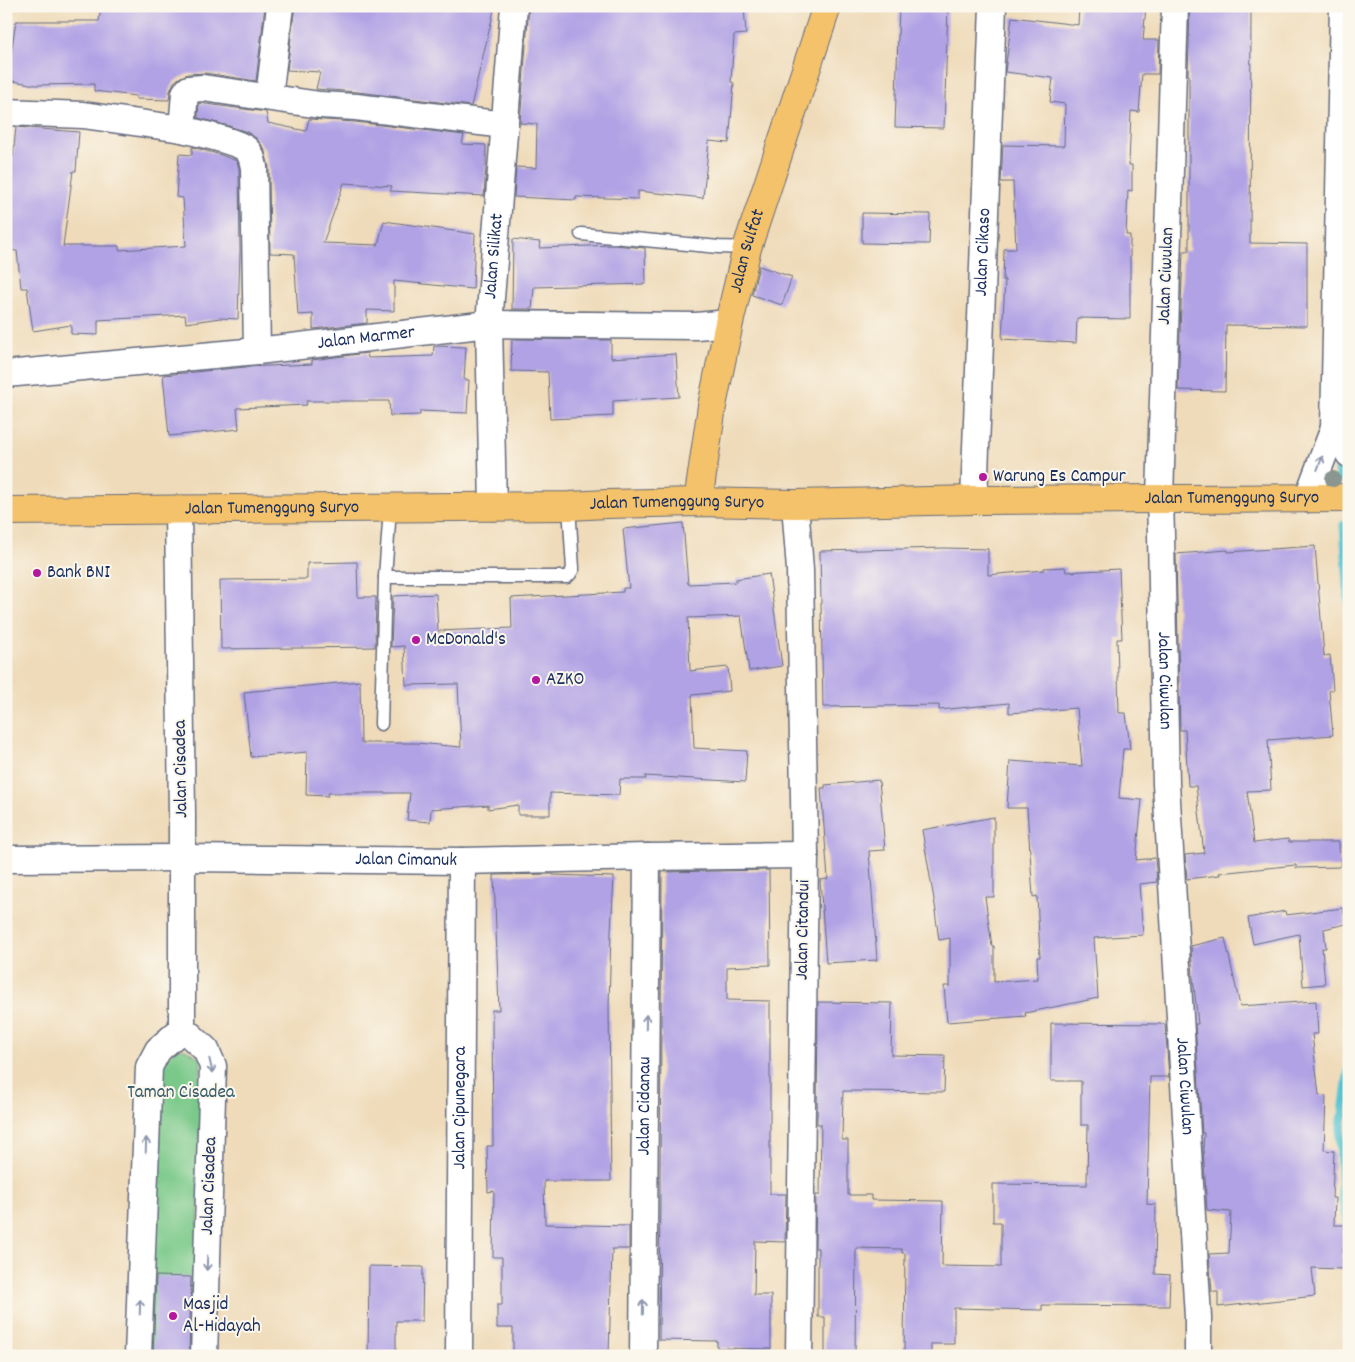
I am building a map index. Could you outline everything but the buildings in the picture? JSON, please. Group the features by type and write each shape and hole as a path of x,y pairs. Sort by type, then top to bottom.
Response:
{"main road":[{"name":"Jalan Sulfat","path":"698,502 712,406 729,323 748,248 827,6"},
{"name":"Jalan Tumenggung Suryo","path":"6,511 390,509 698,502 795,504 974,500 1349,498"}],"street":[{"path":"269,97 280,6"},
{"name":"Jalan Silikat","path":"493,507 489,324 514,6"},
{"name":"Jalan Cikaso","path":"974,500 993,6"},
{"name":"Jalan Ciwulan","path":"1175,6 1160,498 1166,784 1198,1317 1198,1356"},
{"path":"1307,498 1334,428 1343,6"},
{"path":"182,130 185,93 189,90 203,88 320,106 356,107 506,125"},
{"path":"6,112 83,115 182,130 246,148 251,154 254,167 257,350"},
{"name":"Jalan Marmer","path":"6,374 257,350 489,324 696,326 729,323"},
{"path":"1334,428 1349,454"},
{"name":"Jalan Citandui","path":"795,504 800,570 805,855 799,1356"},
{"name":"Jalan Cisadea","path":"178,509 182,1029 206,1050 213,1066 204,1356"},
{"name":"Jalan Cimanuk","path":"6,859 182,858 462,861 805,855"},
{"name":"Jalan Cidanau","path":"642,1356 648,857"},
{"name":"Jalan Cipunegara","path":"459,1356 462,861"},
{"path":"138,1356 149,1067 158,1050 182,1029"}],"lane":[{"path":"581,234 748,248"},
{"path":"385,577 567,576 573,569 569,506"},
{"path":"381,724 385,577 390,509"}],"green space":[{"name":"Taman Cisadea","path":"177,1048 186,1049 201,1059 196,1356 149,1356 157,1069"}],"waterway":[{"path":"1338,470 1339,479"},
{"path":"1344,525 1349,602"},
{"path":"1349,1068 1340,1135 1342,1193 1349,1234"}],"place":[{"name":"Warung Es Campur","path":"983,477"},
{"name":"Bank BNI","path":"37,573"},
{"name":"McDonald's","path":"416,640"},
{"name":"AZKO","path":"536,680"},
{"name":"Masjid Al-Hidayah","path":"173,1316"}]}
